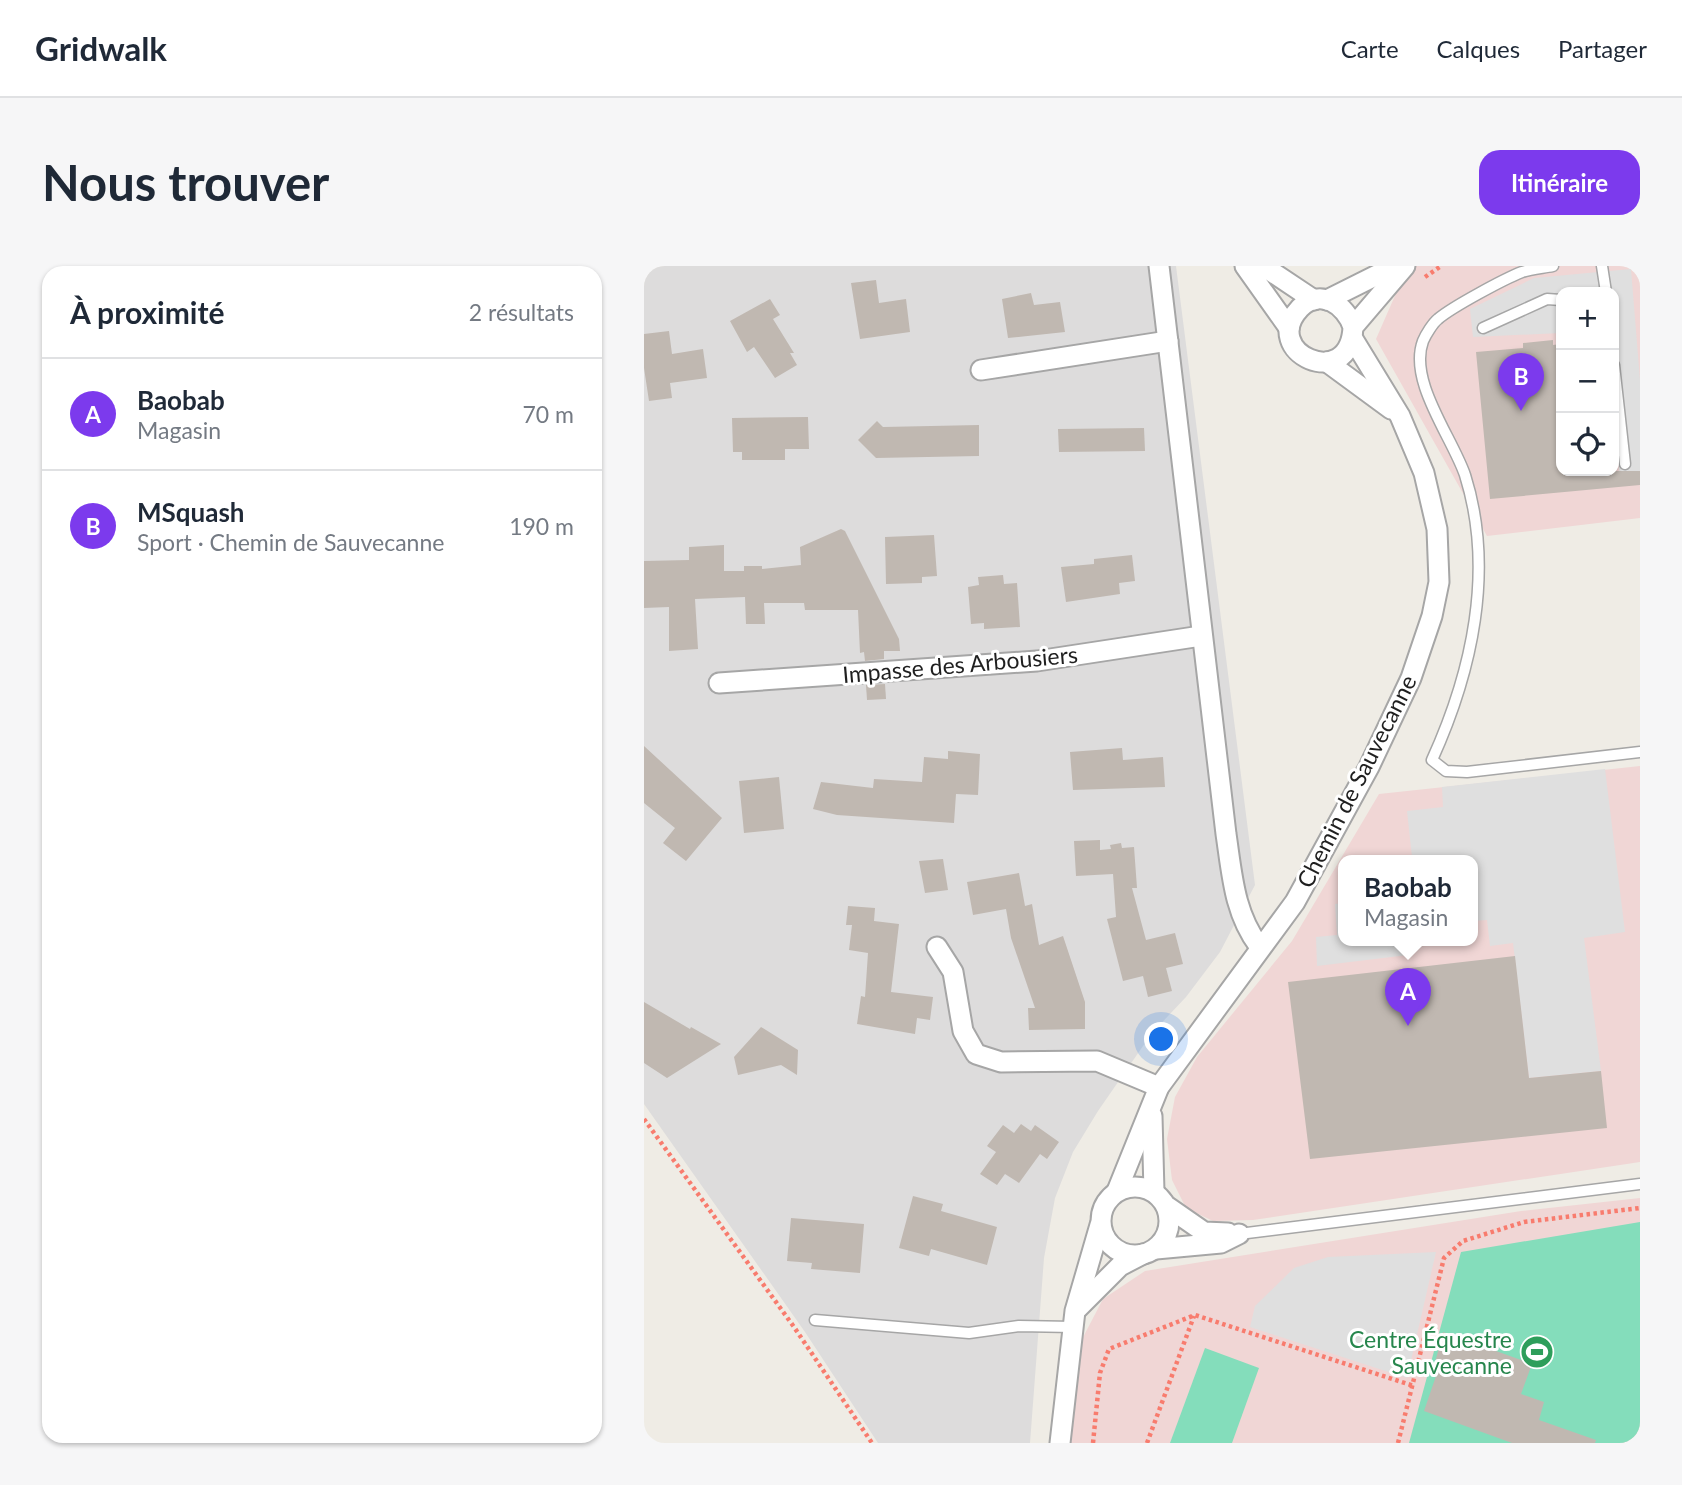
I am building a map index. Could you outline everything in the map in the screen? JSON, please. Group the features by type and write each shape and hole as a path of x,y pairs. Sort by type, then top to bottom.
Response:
{"street":[{"path":"1159,266 1201,636 1237,904 1248,931 1259,946"},
{"path":"1245,266 1289,328 1291,342 1300,355 1312,362 1327,362 1344,354 1353,333 1405,266"},
{"path":"1263,266 1321,300 1339,304 1349,314 1353,333"},
{"path":"1289,328 1294,315 1303,305 1321,300 1395,266"},
{"name":"Chemin de Sauvecanne","path":"1117,1191 1152,1110 1159,1087 1259,946 1295,902 1369,767 1411,678 1432,616 1439,582 1437,529 1424,473 1400,416 1353,333"},
{"path":"981,370 1168,341"},
{"path":"1327,362 1400,416"},
{"name":"Impasse des Arbousiers","path":"719,683 1037,661 1201,636"},
{"path":"937,947 953,972 963,1031 976,1054 1001,1062 1097,1061 1159,1087"},
{"name":"Chemin de Sauvecanne","path":"1152,1110 1154,1192"},
{"path":"1060,1443 1074,1319 1100,1225 1101,1209 1117,1191 1131,1186 1161,1196 1168,1207 1204,1232 1239,1234"},
{"path":"1074,1319 1120,1266 1150,1251 1166,1238 1168,1207"},
{"path":"1100,1225 1105,1240 1114,1249 1127,1254 1221,1243 1239,1234"}],"lane":[{"path":"1553,266 1522,272 1437,319 1423,341 1420,361 1424,385 1465,476 1479,552 1476,614 1463,676 1432,760 1446,771 1467,772 1640,752"},
{"path":"1602,266 1605,287"},
{"path":"1483,328 1547,299 1556,300"},
{"path":"1619,410 1625,464"},
{"path":"1239,1234 1640,1184"},
{"path":"815,1320 969,1333 1074,1319"}],"path":[{"path":"644,1119 794,1327 872,1443"},
{"path":"1398,1443 1444,1258 1463,1241 1524,1222 1640,1208"},
{"path":"1093,1443 1100,1373 1109,1349 1195,1315 1414,1386"},
{"path":"1147,1443 1195,1315"}],"shaded area":[{"path":"644,266 1176,266 1255,885 1220,952 1186,997 1152,1033 1073,1152 1055,1198 1044,1258 1030,1443 878,1443 805,1332 644,1104"},
{"path":"1408,266 1640,266 1640,518 1487,536 1376,339"},
{"path":"1631,269 1640,380 1640,480 1621,485 1619,287 1556,287 1556,333 1473,337 1470,309 1534,278"},
{"path":"1640,766 1640,1162 1253,1220 1213,1221 1186,1208 1172,1180 1167,1139 1175,1097 1197,1057 1292,941 1338,863 1338,946 1478,946 1478,855 1343,855 1379,794"},
{"path":"1605,769 1625,932 1584,938 1601,1071 1529,1078 1513,943 1490,946 1487,920 1478,921 1478,855 1412,855 1407,811 1443,807 1442,787"},
{"path":"1335,904 1338,904 1338,946 1407,946 1408,955 1317,966 1316,937 1337,935"},
{"path":"1640,1198 1640,1443 1071,1443 1080,1343 1103,1299 1145,1271 1521,1211"},
{"path":"1436,1252 1407,1378 1250,1327 1255,1306 1294,1268 1328,1257"}],"green space":[{"name":"Centre Équestre Sauvecanne","path":"1640,1222 1640,1443 1409,1443 1461,1252"},
{"path":"1205,1348 1259,1368 1232,1443 1170,1443"}],"building":[{"path":"876,280 879,303 906,299 910,332 860,339 851,283"},
{"path":"1031,293 1034,305 1060,302 1065,332 1008,338 1002,299"},
{"path":"770,299 780,315 773,319 794,353 790,353 797,365 775,378 754,347 747,352 730,321"},
{"path":"669,331 672,354 703,349 707,378 670,383 672,398 649,401 644,368 644,334"},
{"path":"1553,340 1553,345 1556,345 1556,476 1619,476 1619,471 1640,471 1640,485 1490,499 1476,352 1523,348 1523,343"},
{"path":"808,417 809,449 785,449 785,460 742,460 742,452 733,452 732,418"},
{"path":"877,421 883,427 979,425 979,456 876,458 858,440"},
{"path":"1144,428 1145,451 1059,452 1058,429"},
{"path":"841,529 845,531 899,639 900,651 884,651 884,659 865,661 864,652 860,653 858,610 805,610 804,603 764,603 765,624 746,624 745,597 695,599 698,649 669,651 669,607 644,608 644,561 689,560 689,547 724,545 724,571 744,571 744,566 762,566 762,569 801,565 800,547"},
{"path":"934,535 937,576 922,577 922,583 886,584 885,537"},
{"path":"1132,555 1135,581 1119,583 1120,594 1066,602 1061,567 1094,564 1094,559"},
{"path":"1003,575 1004,584 1017,583 1020,627 984,629 984,623 971,624 968,587 979,585 978,577"},
{"path":"885,684 886,699 867,700 866,685"},
{"path":"644,746 722,818 686,861 663,843 675,828 644,803"},
{"path":"1122,748 1123,760 1163,757 1165,787 1073,790 1070,752"},
{"path":"948,751 980,754 978,795 956,794 954,823 837,815 813,809 821,782 873,788 874,779 922,782 924,757 948,759"},
{"path":"779,777 784,829 744,833 739,781"},
{"path":"1100,840 1100,850 1111,849 1110,845 1121,843 1122,848 1134,847 1137,888 1132,888 1146,940 1175,933 1183,964 1166,968 1172,991 1148,997 1143,976 1123,981 1107,919 1116,917 1113,874 1076,876 1074,841"},
{"path":"943,859 948,890 925,893 919,861"},
{"path":"1019,873 1025,906 1032,904 1039,945 1063,936 1085,1002 1085,1029 1029,1030 1028,1008 1035,1008 1011,938 1006,909 973,915 967,882"},
{"path":"848,906 875,908 874,921 899,924 891,992 933,997 930,1020 917,1018 915,1034 857,1024 861,996 865,997 868,953 849,950 852,925 846,925"},
{"path":"1515,956 1529,1078 1601,1071 1607,1128 1310,1159 1288,982"},
{"path":"644,1002 721,1044 667,1078 644,1063"},
{"path":"761,1027 798,1050 797,1075 781,1065 738,1075 734,1057"},
{"path":"1021,1124 1031,1131 1035,1125 1059,1142 1047,1159 1040,1154 1019,1183 1005,1174 997,1185 980,1174 996,1152 987,1146 1003,1125 1014,1133"},
{"path":"913,1196 943,1204 941,1211 997,1227 987,1265 931,1249 929,1256 899,1248"},
{"path":"791,1218 864,1224 860,1273 811,1269 812,1263 787,1261"},
{"path":"1443,1332 1532,1364 1521,1394 1544,1402 1539,1420 1596,1440 1595,1443 1512,1443 1424,1411 1436,1376 1432,1374"}],"place":[{"name":"MSquash","path":"1521,411"},
{"name":"Baobab","path":"1408,1026"},
{"name":"Centre Équestre Sauvecanne","path":"1537,1352"}]}
